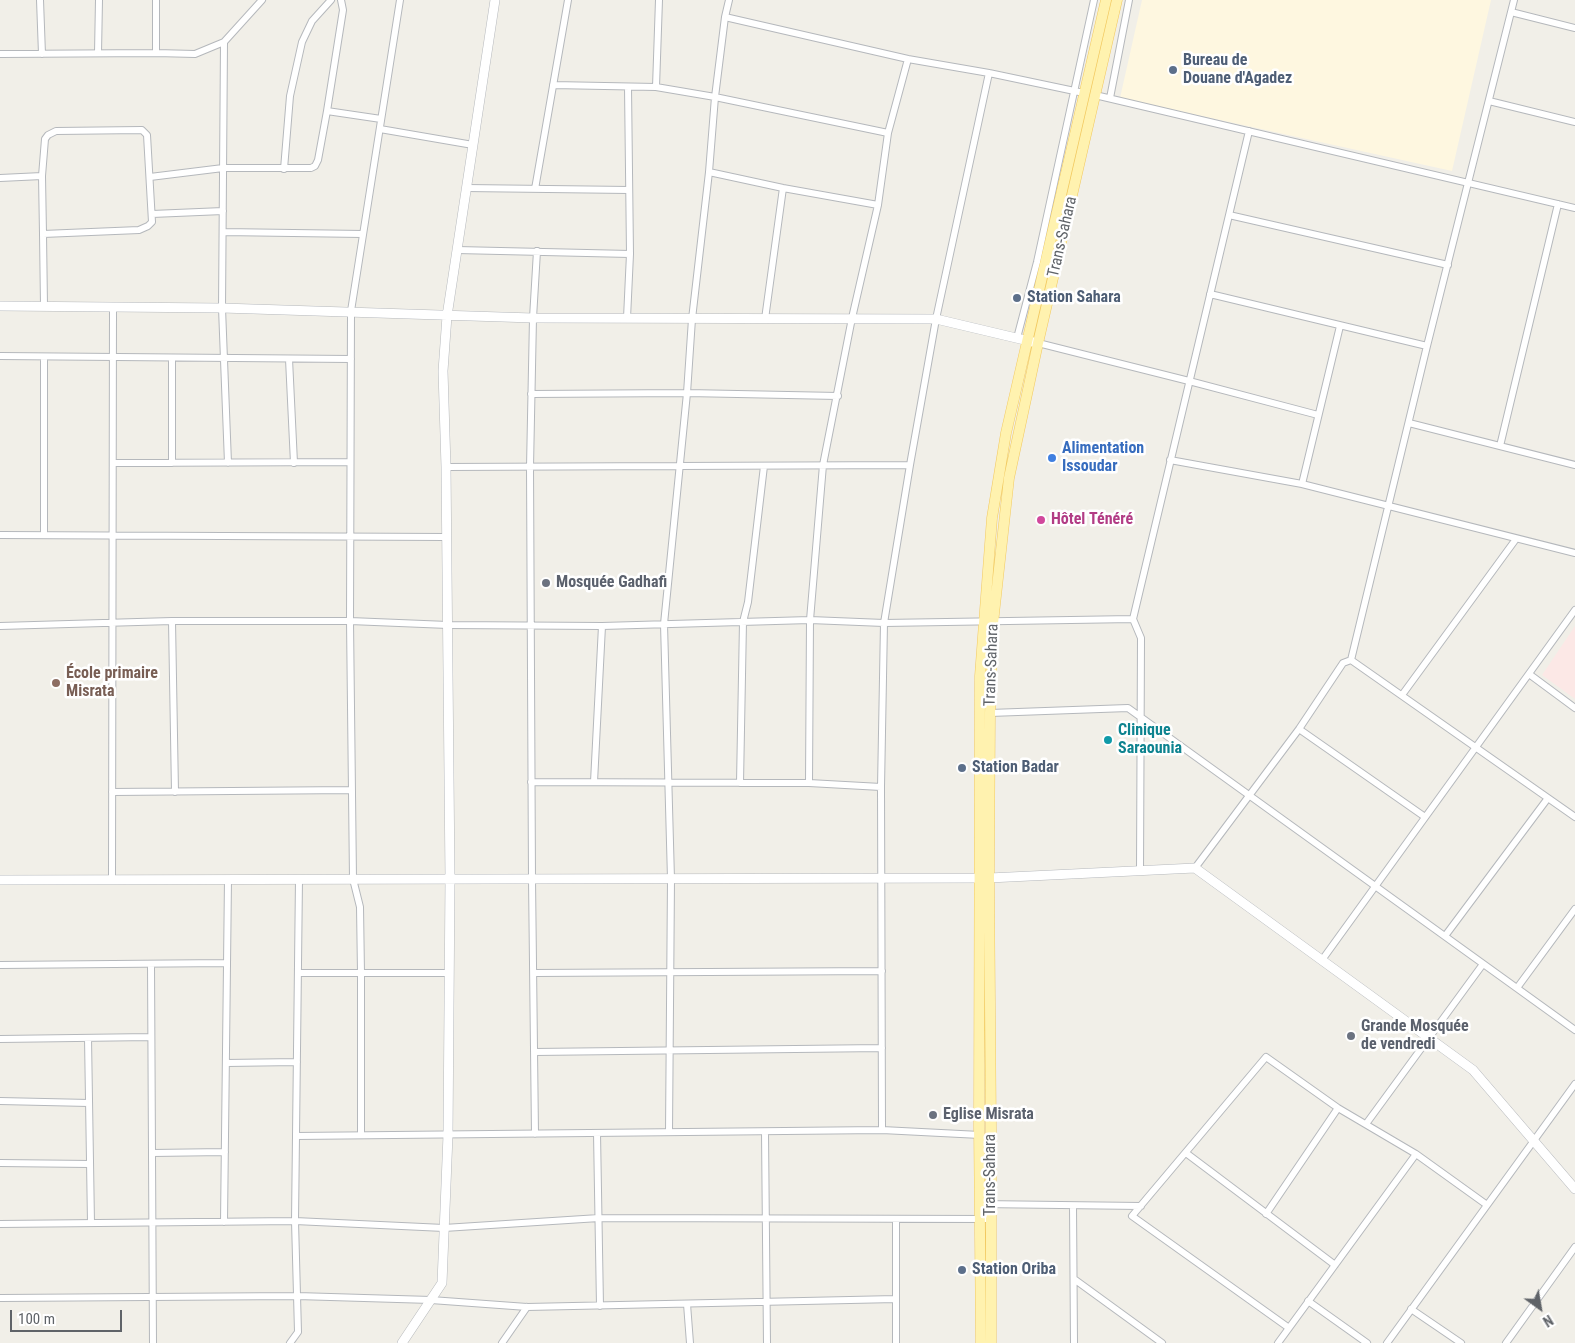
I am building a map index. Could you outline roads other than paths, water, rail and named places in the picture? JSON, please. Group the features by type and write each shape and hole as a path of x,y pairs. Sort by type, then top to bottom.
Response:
{"main road":[{"name":"Trans-Sahara","path":"985,736 990,713 989,622 992,518 1022,339 1079,92 1106,0"},
{"name":"Trans-Sahara","path":"981,1343 980,1091 985,736 980,676 1010,478 1038,343 1117,0"},
{"name":"Trans-Sahara","path":"984,878 991,1092 991,1343"},
{"path":"980,1091 991,1092"}],"street":[{"path":"40,0 42,54"},
{"path":"98,53 99,0"},
{"path":"156,0 156,53"},
{"path":"0,54 194,54 224,42 262,0"},
{"path":"284,169 290,96 302,42 312,21 331,0"},
{"path":"150,177 224,168 284,169 311,168 315,166 318,160 327,111 343,10 342,0"},
{"path":"361,1135 360,907 353,879 350,621 350,311 400,0"},
{"path":"402,1343 442,1284 448,1135 450,879 446,467 443,371 447,316 495,0"},
{"path":"535,189 568,0"},
{"path":"656,87 659,0"},
{"path":"669,1132 671,878 670,783 664,624 687,393 692,319 709,172 715,97 729,0"},
{"path":"725,18 908,59 989,73 1079,92 1094,0"},
{"path":"1110,98 1130,0"},
{"path":"1352,660 1427,346 1514,0"},
{"path":"1511,12 1575,28"},
{"path":"224,42 222,308 228,463"},
{"path":"809,784 810,620 823,465 852,318 878,205 888,133 908,59"},
{"path":"882,1130 881,787 884,623 936,319 989,73"},
{"path":"553,85 656,87 715,97 888,133"},
{"path":"627,318 630,254 628,87"},
{"path":"1095,95 1575,208"},
{"path":"1489,101 1575,122"},
{"path":"327,111 381,120"},
{"path":"380,129 473,144"},
{"path":"43,234 139,230 148,226 152,222 152,214 147,135 142,130 56,131 45,139 42,176 44,306"},
{"path":"1140,871 1141,638 1133,619 1249,131"},
{"path":"709,172 782,188 878,205"},
{"path":"0,178 42,176"},
{"path":"466,188 629,190"},
{"path":"766,319 782,188"},
{"path":"1500,446 1558,204"},
{"path":"152,214 223,211"},
{"path":"1229,215 1448,265"},
{"path":"223,232 363,234"},
{"path":"457,250 630,254"},
{"path":"535,1134 530,467 537,251"},
{"path":"1210,294 1427,346"},
{"path":"0,306 222,308 534,318 936,319 1189,381 1318,416"},
{"path":"112,880 113,306"},
{"path":"1302,484 1340,326"},
{"path":"0,356 351,359"},
{"path":"44,357 44,535"},
{"path":"172,358 172,463"},
{"path":"289,359 294,462"},
{"path":"531,394 687,393 838,396"},
{"path":"1409,423 1575,466"},
{"path":"1170,460 1302,484 1575,553"},
{"path":"113,463 350,462"},
{"path":"446,467 910,465"},
{"path":"740,783 742,622 748,602 764,466"},
{"path":"0,535 446,537"},
{"path":"1402,695 1516,539"},
{"path":"1322,960 1575,610"},
{"path":"0,626 172,621 350,621 448,625 602,626 810,620 884,623 1133,619"},
{"path":"172,621 175,792"},
{"path":"594,782 602,626"},
{"path":"1352,660 1575,817"},
{"path":"1195,868 1299,729 1343,663 1352,660"},
{"path":"1529,674 1575,708"},
{"path":"990,713 1128,708 1575,1030"},
{"path":"1299,729 1425,818"},
{"path":"532,782 740,783 881,787"},
{"path":"112,792 352,790"},
{"path":"1444,936 1548,798"},
{"path":"0,880 984,878 1195,868 1473,1070 1575,1189"},
{"path":"290,1343 298,1332 295,1221 299,879"},
{"path":"224,1222 228,880"},
{"path":"1517,988 1575,909"},
{"path":"151,964 153,1343"},
{"path":"0,965 227,964"},
{"path":"1366,1124 1484,964"},
{"path":"534,973 882,971"},
{"path":"298,973 449,973"},
{"path":"0,1039 152,1037"},
{"path":"88,1038 91,1223"},
{"path":"534,1052 882,1048"},
{"path":"1289,1328 1132,1216 1266,1057 1338,1108 1416,1154 1487,1205"},
{"path":"226,1063 297,1062"},
{"path":"1387,1343 1575,1084"},
{"path":"0,1102 90,1103"},
{"path":"1266,1214 1338,1108"},
{"path":"296,1136 882,1130 980,1135"},
{"path":"765,1132 767,1343"},
{"path":"597,1133 600,1306"},
{"path":"152,1153 225,1152"},
{"path":"1186,1153 1335,1265"},
{"path":"1278,1343 1416,1154"},
{"path":"0,1163 90,1164"},
{"path":"980,1204 1141,1206"},
{"path":"1073,1206 1074,1343"},
{"path":"0,1224 295,1221 444,1228 599,1218 991,1219"},
{"path":"896,1219 896,1343"},
{"path":"1506,1343 1575,1247"},
{"path":"1074,1279 1162,1343"},
{"path":"0,1298 297,1296 431,1300 527,1307 896,1299"},
{"path":"1308,1301 1367,1343"},
{"path":"687,1304 690,1343"},
{"path":"502,1343 527,1307"},
{"path":"1411,1309 1461,1343"}],"place":[{"name":"Bureau de Douane d'Agadez","path":"1173,70"},
{"name":"Station Sahara","path":"1017,298"},
{"name":"Alimentation Issoudar","path":"1052,458"},
{"name":"Hôtel Ténéré","path":"1041,520"},
{"name":"Mosquée Gadhafi","path":"546,583"},
{"name":"École primaire Misrata","path":"56,683"},
{"name":"Clinique Saraounia","path":"1108,740"},
{"name":"Station Badar","path":"962,768"},
{"name":"Grande Mosquée de vendredi","path":"1351,1036"},
{"name":"Eglise Misrata","path":"933,1115"},
{"name":"Station Oriba","path":"962,1270"}]}
